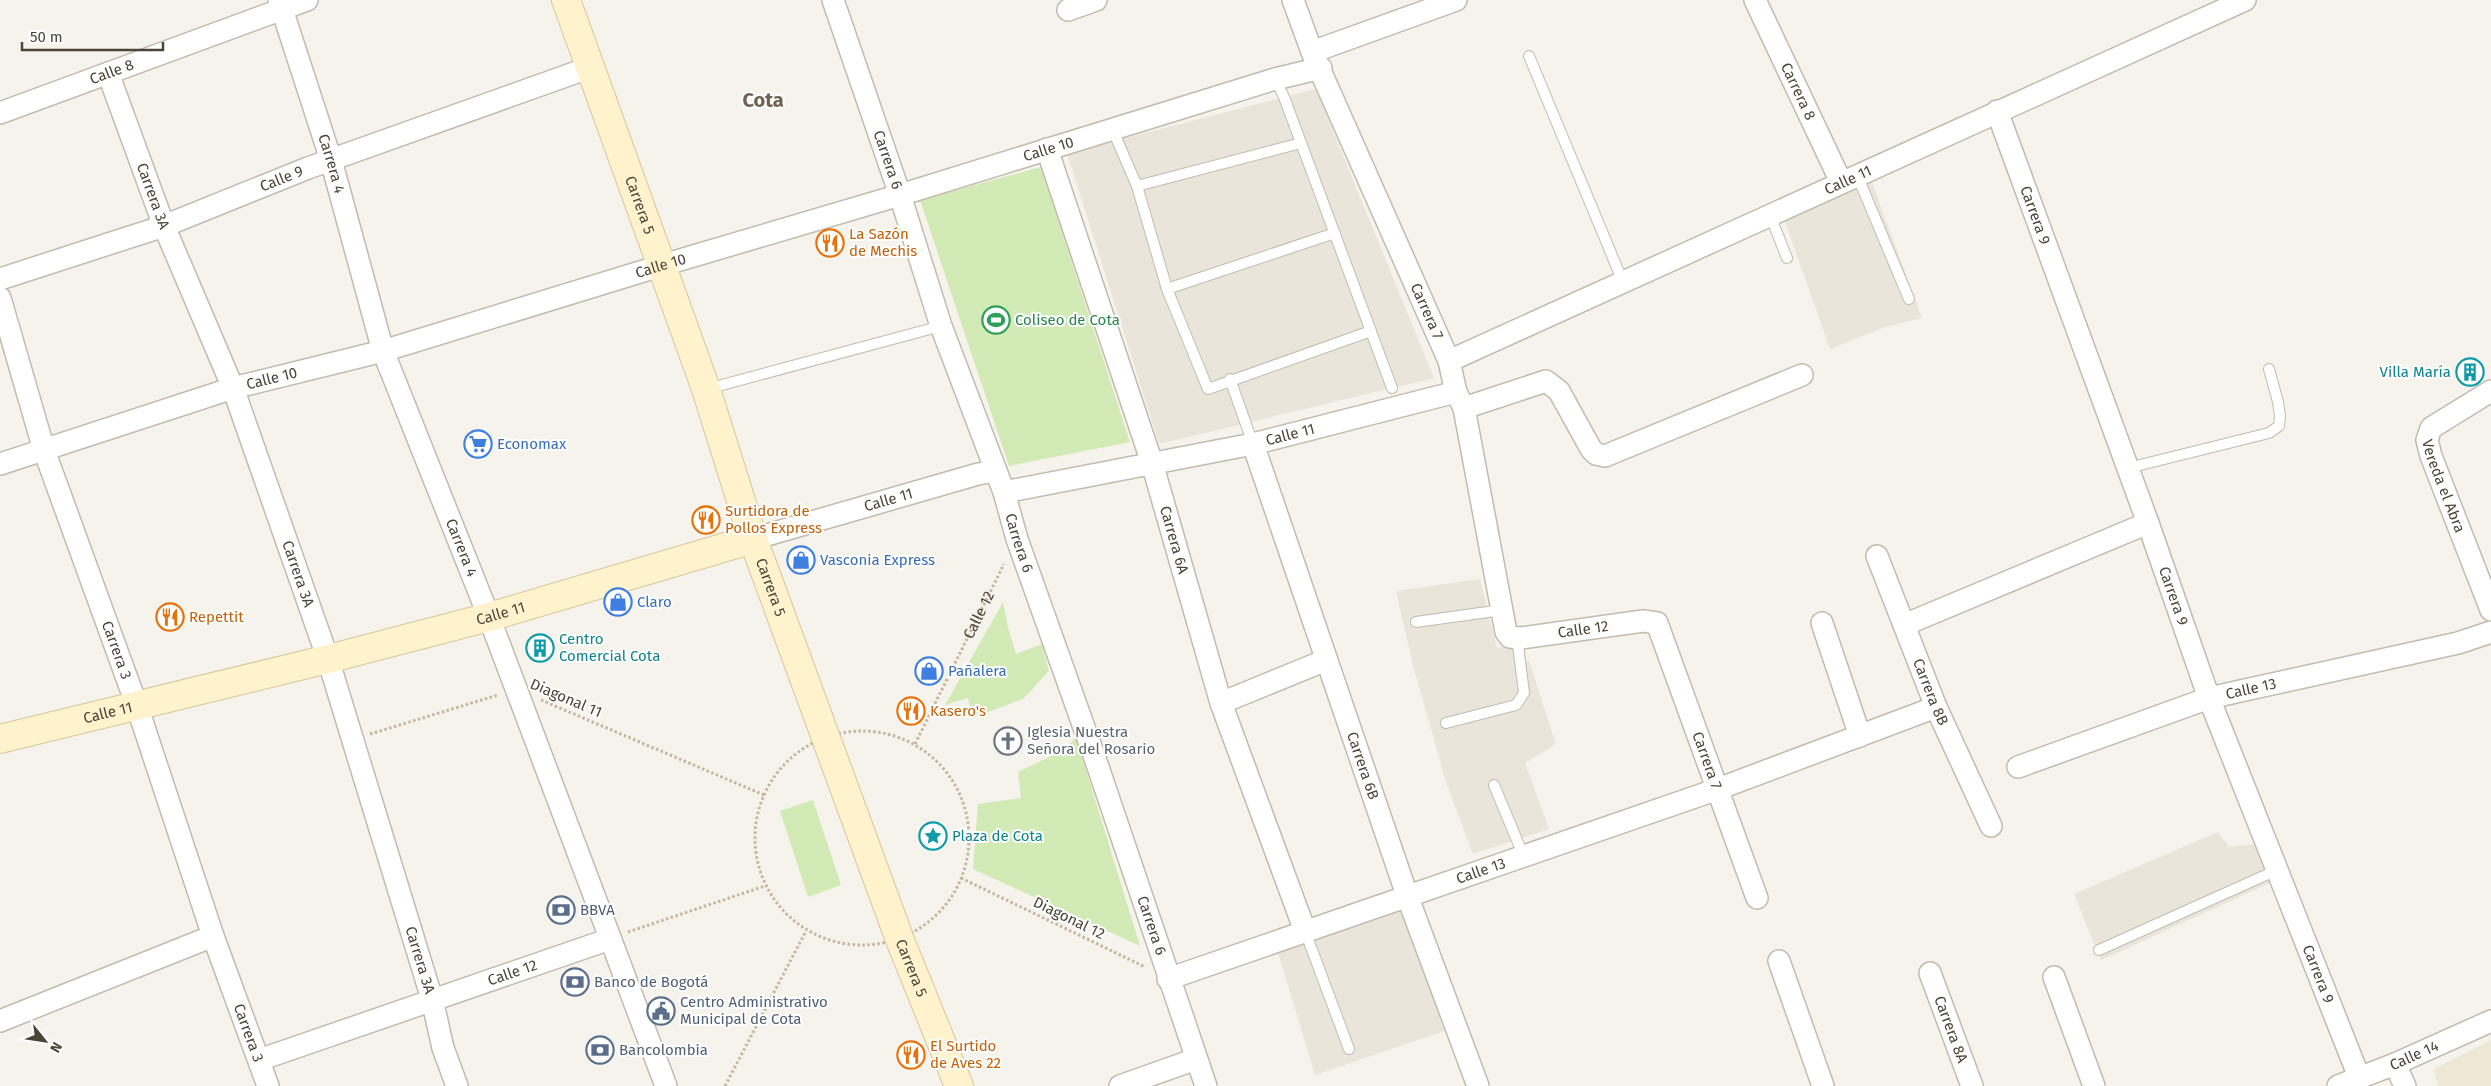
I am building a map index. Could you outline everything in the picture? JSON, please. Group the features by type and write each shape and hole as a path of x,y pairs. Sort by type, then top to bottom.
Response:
{"main road":[{"name":"Carrera 5","path":"566,0 663,265 706,389 753,539 900,940 958,1086"},
{"name":"Calle 11","path":"0,739 328,659 489,617 753,539"}],"street":[{"name":"Calle 8","path":"0,113 281,5 306,0"},
{"name":"Carrera 6","path":"833,0 900,195 941,326 1004,492 1017,539 1096,761 1206,1086"},
{"path":"1068,10 1096,0"},
{"name":"Carrera 7","path":"1293,0 1316,60 1450,362 1460,400 1506,632 1513,637"},
{"name":"Calle 10","path":"0,464 233,388 383,351 900,195 1275,79 1456,0"},
{"name":"Carrera 8","path":"1755,0 1849,178"},
{"name":"Calle 11","path":"1450,362 1849,178 2246,0"},
{"name":"Carrera 4","path":"281,5 331,160 383,351 489,617 666,1086"},
{"name":"Calle 9","path":"0,278 164,226 331,160 591,68"},
{"name":"Carrera 3A","path":"108,73 164,226 233,388 328,659 432,999 443,1048 457,1086"},
{"name":"Carrera 9","path":"1997,111 2210,698 2359,1077"},
{"name":"Carrera 6A","path":"1047,149 1152,463 1221,703 1305,931"},
{"name":"Carrera 3","path":"0,298 44,450 137,706 213,936 259,1060 263,1084"},
{"name":"Calle 11","path":"1004,492 1253,444 1546,381 1559,391 1591,449 1596,454 1605,456 1802,375"},
{"name":"Vereda el Abra","path":"2491,392 2431,428 2427,440 2431,456 2491,610"},
{"name":"Carrera 6B","path":"1253,444 1408,898 1478,1086"},
{"name":"Calle 11","path":"753,539 978,474 996,471"},
{"path":"1904,624 2148,523"},
{"name":"Carrera 8B","path":"1877,556 1936,707 1991,826"},
{"name":"Calle 12","path":"1513,637 1643,622 1657,623"},
{"name":"Carrera 7","path":"1657,623 1756,898"},
{"path":"1822,623 1860,736"},
{"name":"Calle 13","path":"2018,767 2210,698 2458,643 2491,632"},
{"path":"1221,703 1326,660"},
{"name":"Calle 13","path":"1168,978 1408,898 1718,789 1936,707"},
{"path":"0,1021 213,936"},
{"name":"Calle 12","path":"259,1060 610,939"},
{"path":"1779,961 1823,1086"},
{"name":"Carrera 8A","path":"1930,973 1972,1086"},
{"path":"2054,977 2094,1086"},
{"name":"Calle 14","path":"2338,1086 2395,1064 2491,1021"},
{"path":"1120,1086 1196,1059"},
{"path":"2395,1064 2405,1086"}],"lane":[{"path":"1529,56 1623,282"},
{"path":"1275,79 1301,143 1392,388"},
{"path":"1116,128 1117,140 1137,186 1167,289 1208,388 1371,331"},
{"path":"1137,186 1301,143"},
{"path":"1849,178 1908,299"},
{"path":"1770,215 1787,258"},
{"path":"1167,289 1335,233"},
{"path":"706,389 941,326"},
{"path":"2128,468 2269,433 2279,426 2280,416 2269,369"},
{"path":"1230,380 1253,444"},
{"path":"1416,622 1502,610"},
{"path":"1446,723 1516,705 1524,693 1513,637"},
{"path":"1494,785 1524,857"},
{"path":"2099,950 2278,870"},
{"path":"1305,931 1349,1049"}],"path":[{"name":"Calle 12","path":"915,744 1017,539"},
{"name":"Diagonal 11","path":"353,740 516,689 764,795"},
{"name":"Diagonal 12","path":"961,878 1168,978"},
{"path":"610,939 765,886"},
{"path":"725,1086 806,930"}],"shaded area":[{"path":"1316,89 1434,378 1159,444 1067,153"},
{"path":"1871,180 1922,318 1885,327 1830,349 1784,219"},
{"path":"1480,579 1497,648 1523,643 1526,661 1529,661 1556,744 1525,763 1549,829 1473,854 1446,782 1413,665 1396,591"},
{"path":"2218,832 2229,847 2254,844 2270,883 2101,960 2074,894"},
{"path":"1404,910 1444,1031 1315,1075 1277,949"},
{"path":"2491,1040 2491,1086 2439,1086 2433,1069"}],"green space":[{"path":"1041,167 1130,442 1009,466 920,200"},
{"path":"1003,602 1016,654 1042,644 1049,671 1023,699 972,718 968,698 945,705"},
{"path":"1076,737 1140,946 973,869 978,804 1021,798 1018,772 1064,750"},
{"path":"813,800 841,885 808,897 780,811"}],"place":[{"name":"La Sazón de Mechis","path":"830,243"},
{"name":"Coliseo de Cota","path":"996,320"},
{"name":"Villa María","path":"2470,372"},
{"name":"Economax","path":"478,444"},
{"name":"Surtidora de Pollos Express","path":"706,520"},
{"name":"Vasconia Express","path":"801,560"},
{"name":"Claro","path":"618,602"},
{"name":"Repettit","path":"170,617"},
{"name":"Centro Comercial Cota","path":"540,648"},
{"name":"Pañalera","path":"929,671"},
{"name":"Kasero's","path":"911,711"},
{"name":"Iglesia Nuestra Señora del Rosario","path":"1008,741"},
{"name":"Plaza de Cota","path":"933,836"},
{"name":"BBVA","path":"561,910"},
{"name":"Banco de Bogotá","path":"575,982"},
{"name":"Centro Administrativo Municipal de Cota","path":"661,1011"},
{"name":"Bancolombia","path":"600,1050"},
{"name":"El Surtido de Aves 22","path":"911,1055"}],"district":[{"name":"Cota","path":"763,100"}]}
